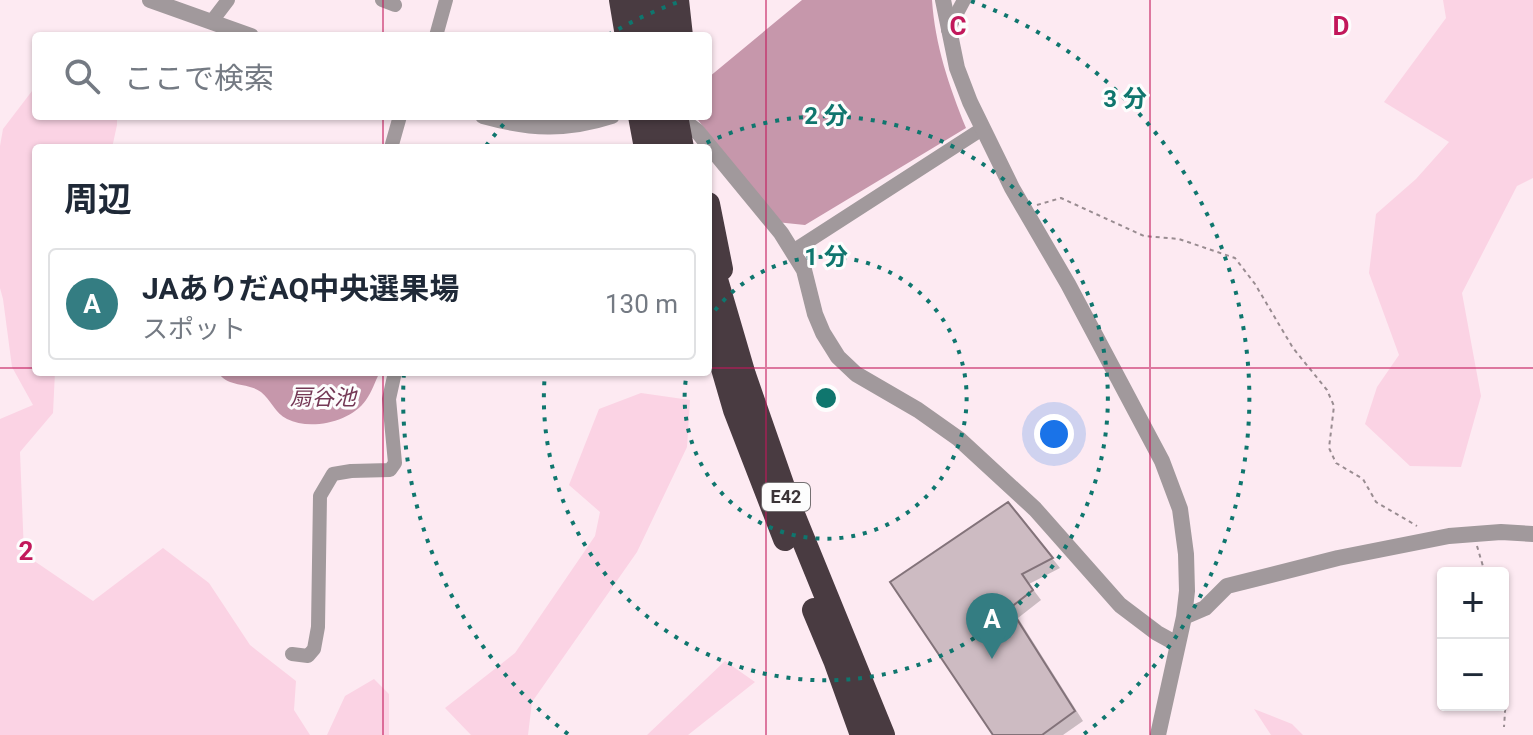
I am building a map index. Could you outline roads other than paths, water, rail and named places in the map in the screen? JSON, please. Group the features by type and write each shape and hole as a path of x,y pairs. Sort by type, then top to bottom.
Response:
{"highway":[{"path":"621,0 626,32"},
{"path":"640,0 644,32"},
{"path":"657,0 661,32"},
{"path":"677,0 681,32"},
{"path":"641,120 645,144"},
{"path":"659,120 663,144"},
{"path":"677,120 681,144"},
{"path":"693,120 696,144"},
{"name":"E42","path":"712,246 744,375 790,507 883,735"},
{"name":"E42","path":"712,331 735,410 862,735"},
{"path":"712,348 735,410"}],"street":[{"path":"150,0 241,32"},
{"path":"212,21 228,0"},
{"path":"437,32 446,0"},
{"path":"612,0 616,32"},
{"path":"685,0 688,32"},
{"path":"943,0 957,68 982,129 1162,461 1180,509 1187,591 1158,735"},
{"path":"948,30 964,0"},
{"path":"392,144 399,120"},
{"path":"503,120 537,127 585,125 600,120"},
{"path":"682,120 708,144"},
{"path":"793,251 982,129"},
{"path":"712,149 793,251 804,270 823,333 838,357 856,374 918,410 959,439 1035,509 1120,605 1177,644"},
{"path":"292,654 308,656 314,649 318,627 320,496 333,474 390,470 395,463 389,399 394,376"},
{"path":"1184,617 1205,608 1227,586 1338,558 1437,538 1501,532 1533,534"}],"water":[{"path":"802,0 932,0 944,65 966,128 805,225 776,222 698,120 712,120 712,75"},
{"name":"扇谷池","path":"378,376 359,408 340,419 318,424 296,423 287,419 261,392 222,377"}],"place":[{"name":"JAありだAQ中央選果場","path":"992,659"}]}
